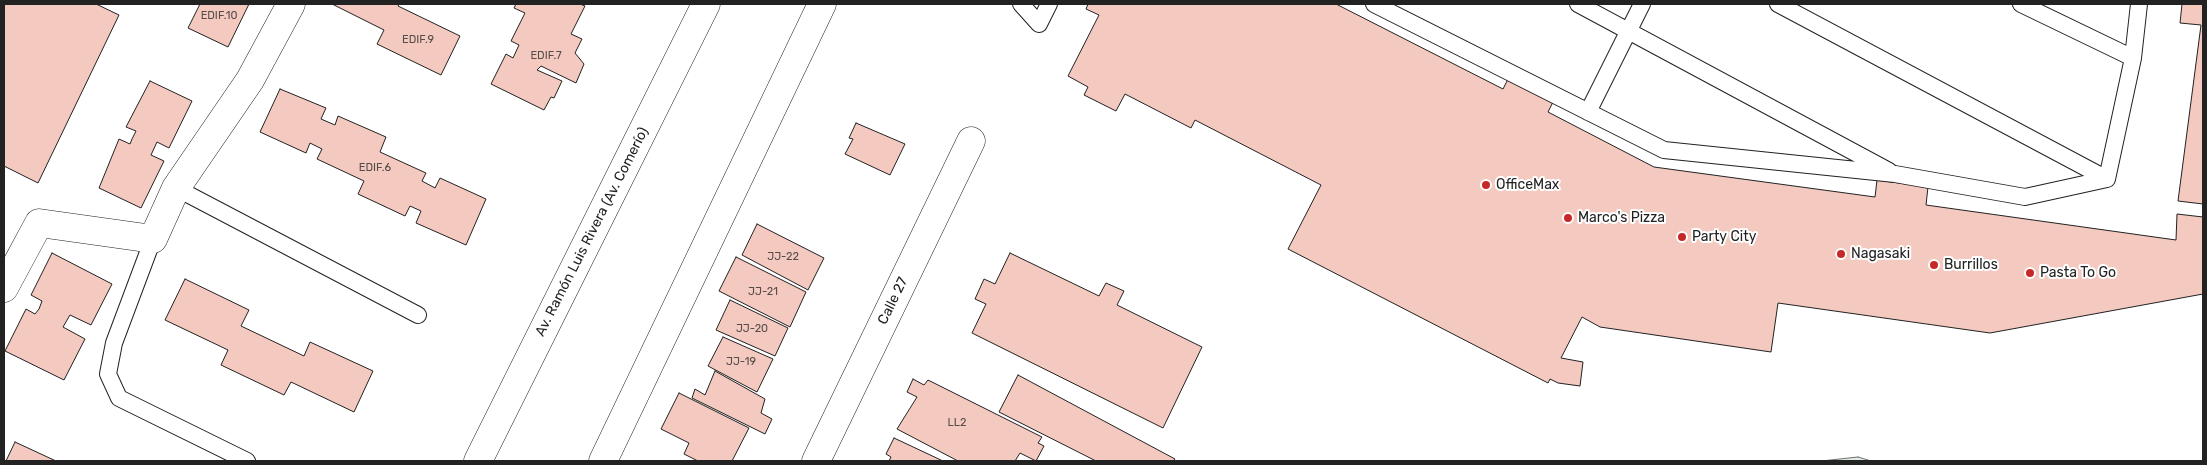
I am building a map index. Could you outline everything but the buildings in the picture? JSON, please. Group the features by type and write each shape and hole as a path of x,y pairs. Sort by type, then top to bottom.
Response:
{"main road":[{"path":"4,288 39,223 153,239 176,188 250,80 292,4"},
{"name":"Av. Ramón Luis Rivera (Av. Comerío)","path":"478,461 706,4"},
{"path":"603,461 822,4"},
{"name":"Calle 27","path":"816,461 971,141"}],"lane":[{"path":"1021,4 1039,24 1049,4"},
{"path":"1374,4 1664,150 1896,174 2025,197 2107,179"},
{"path":"1578,4 1896,174"},
{"path":"1588,112 1642,4"},
{"path":"1778,4 2107,179"},
{"path":"2021,4 2133,58"},
{"path":"2107,179 2133,58 2139,4"},
{"path":"176,188 418,315"},
{"path":"153,239 114,343 108,374 119,398 247,461"}],"green space":[{"path":"1858,457 1871,461 1821,461"}],"place":[{"name":"OfficeMax","path":"1486,185"},
{"name":"Marco's Pizza","path":"1568,218"},
{"name":"Party City","path":"1682,237"},
{"name":"Nagasaki","path":"1841,254"},
{"name":"Burrillos","path":"1934,265"},
{"name":"Pasta To Go","path":"2030,273"}]}
